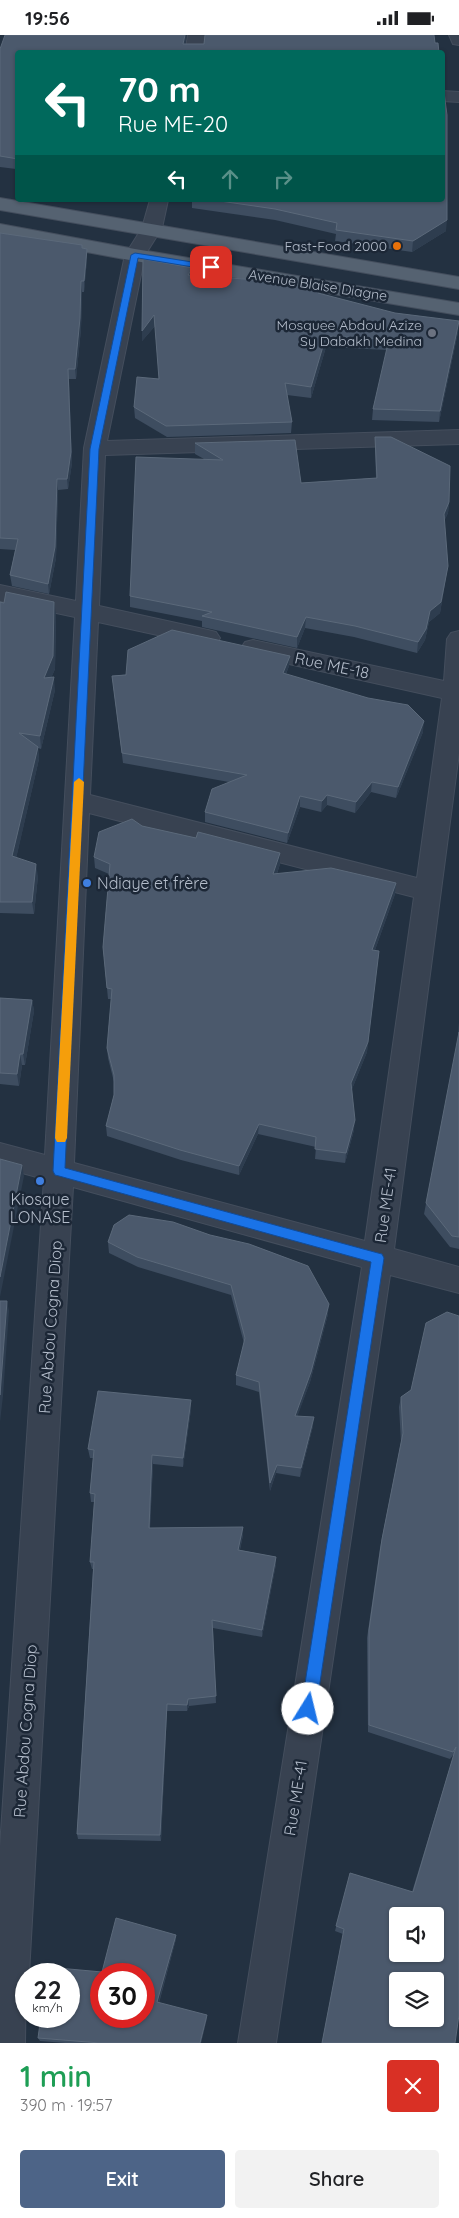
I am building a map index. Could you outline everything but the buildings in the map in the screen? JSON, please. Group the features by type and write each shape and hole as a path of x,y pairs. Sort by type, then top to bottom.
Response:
{"main road":[{"name":"Avenue Blaise Diagne","path":"0,204 152,228 459,283"},
{"name":"Avenue Blaise Diagne","path":"0,230 135,255 459,309"},
{"path":"344,289 352,265"}],"street":[{"path":"194,50 197,35"},
{"path":"458,35 459,40"},
{"path":"445,96 459,97"},
{"path":"135,255 152,228 158,202"},
{"name":"Rue Abdou Cogna Diop","path":"6,2043 59,1171 95,449 135,255"},
{"path":"95,449 459,437"},
{"name":"Rue ME-18","path":"0,593 457,693"},
{"name":"Rue ME-41","path":"257,2043 378,1258 457,693 459,639"},
{"path":"78,801 428,891"},
{"path":"0,1155 459,1280"}],"slow traffic":[{"path":"61,1138 79,782"}],"place":[{"name":"Fast-Food 2000","path":"397,246"},
{"name":"Mosquee Abdoul Azize Sy Dabakh Medina","path":"432,333"},
{"name":"Ndiaye et frère","path":"87,883"},
{"name":"Kiosque LONASE","path":"40,1181"}],"route":[{"path":"211,267 135,255 95,449 59,1171 378,1258 308,1709"}]}
